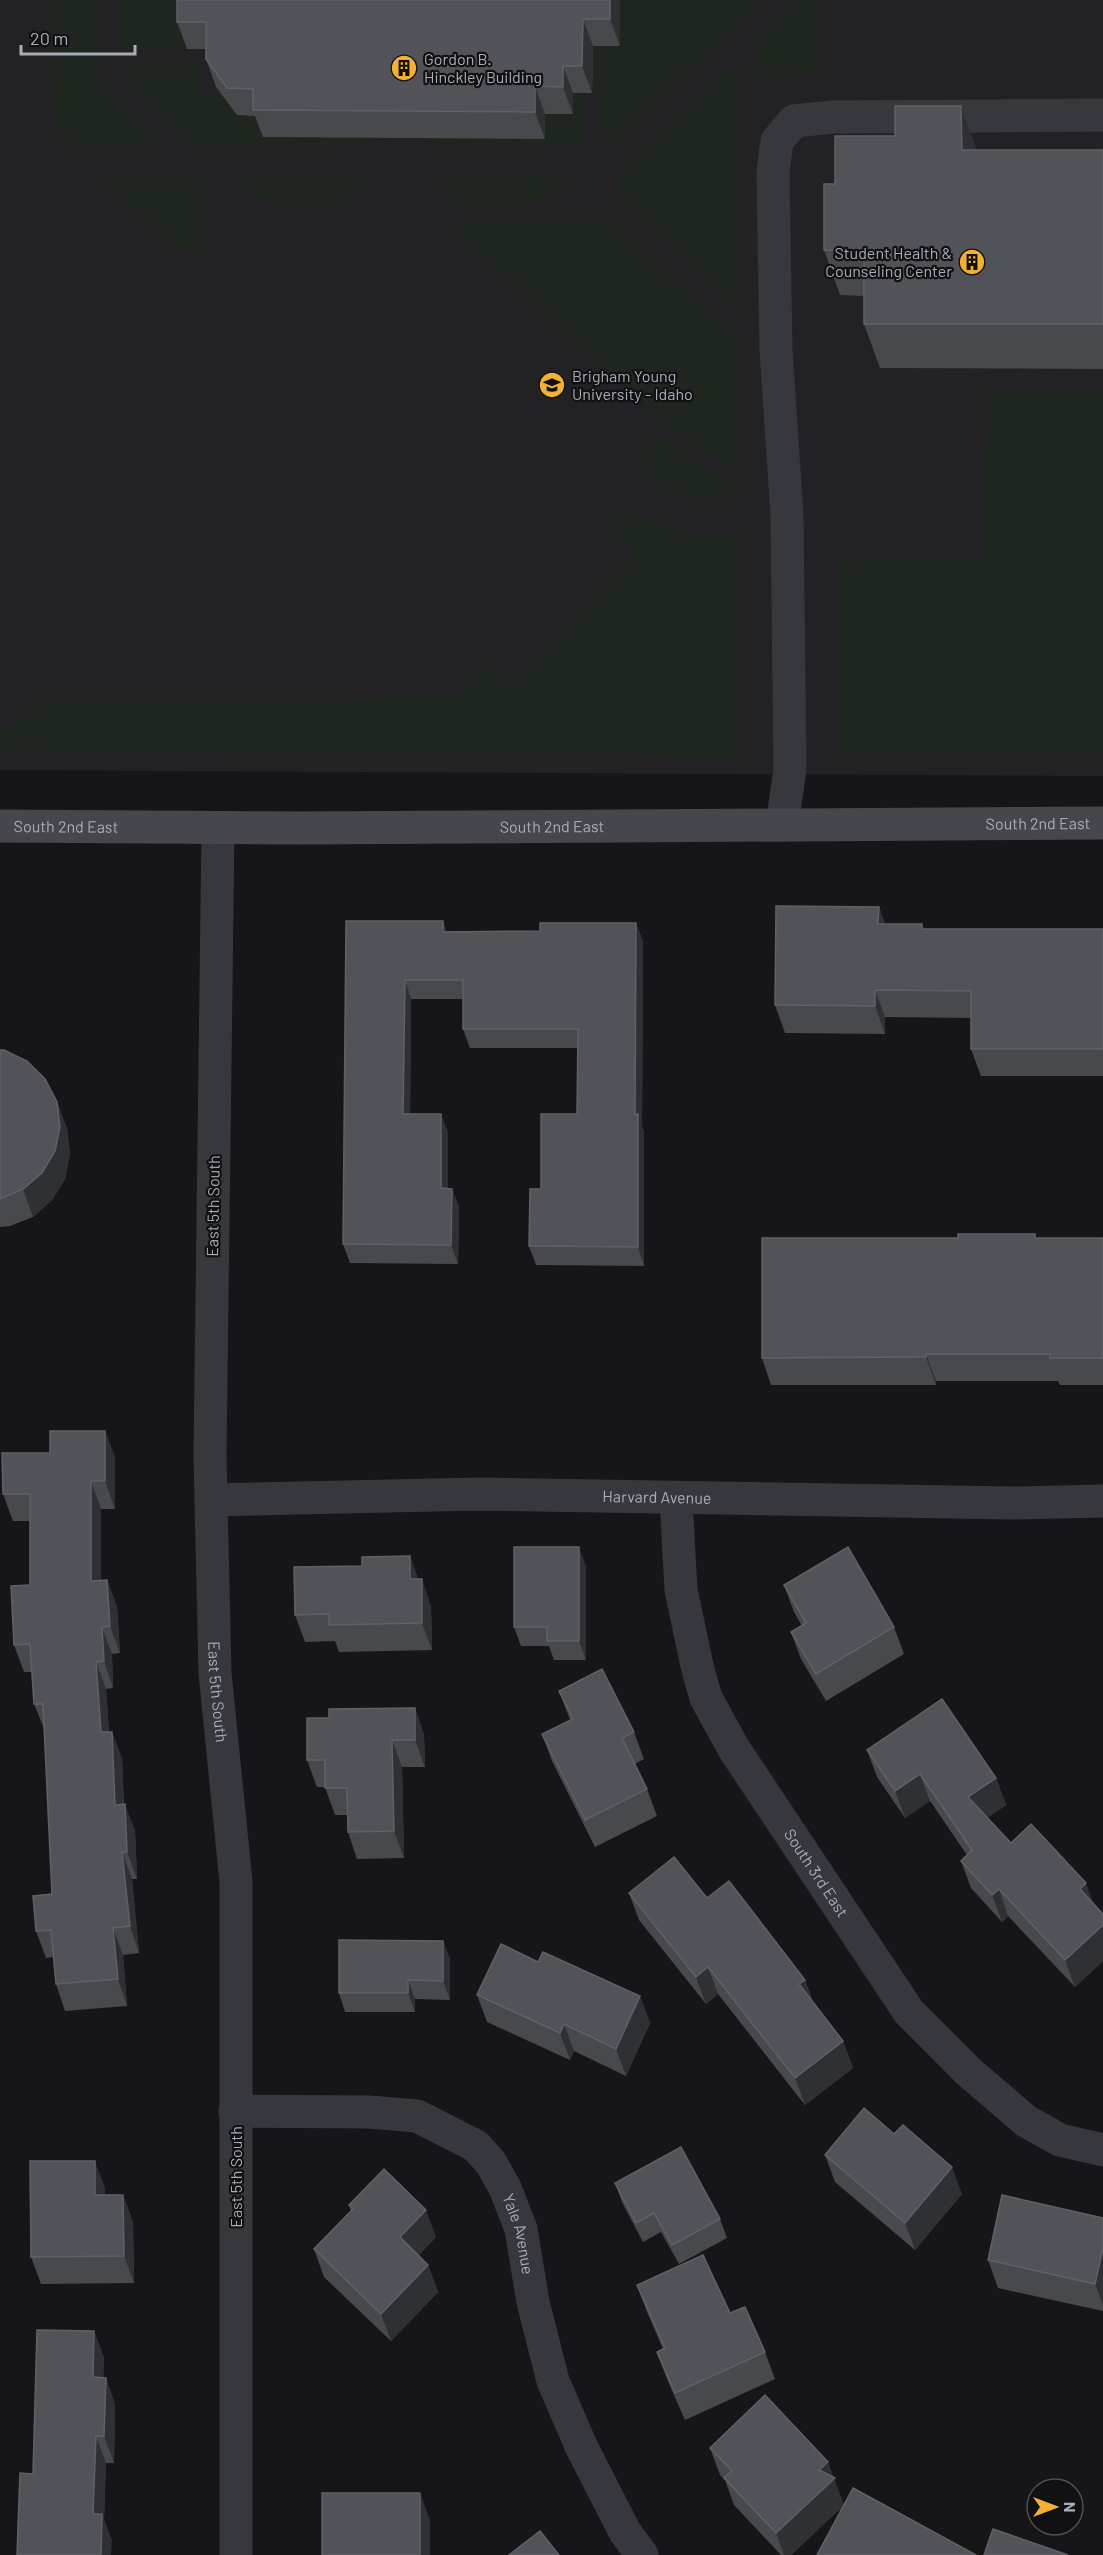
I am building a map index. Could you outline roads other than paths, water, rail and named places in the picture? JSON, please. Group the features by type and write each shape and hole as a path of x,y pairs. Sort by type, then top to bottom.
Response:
{"main road":[{"name":"South 2nd East","path":"0,826 218,828 1103,823"}],"street":[{"path":"782,825 790,758 787,516 776,338 773,172 777,141 794,121 833,117 1103,115"},
{"name":"East 5th South","path":"218,828 211,1500 215,1673 236,1882 236,2555"},
{"name":"Harvard Avenue","path":"211,1500 479,1494 1012,1503 1103,1501"},
{"name":"South 3rd East","path":"676,1498 681,1590 698,1670 706,1698 734,1749 909,2012 969,2072 1026,2121 1060,2140 1103,2150"},
{"name":"Yale Avenue","path":"236,2111 369,2112 417,2116 476,2146 491,2163 505,2188 520,2229 533,2302 553,2381 581,2446 626,2532 642,2555"}],"place":[{"name":"Gordon B. Hinckley Building","path":"404,68"},
{"name":"Student Health & Counseling Center","path":"972,262"},
{"name":"Brigham Young University - Idaho","path":"552,385"}]}
